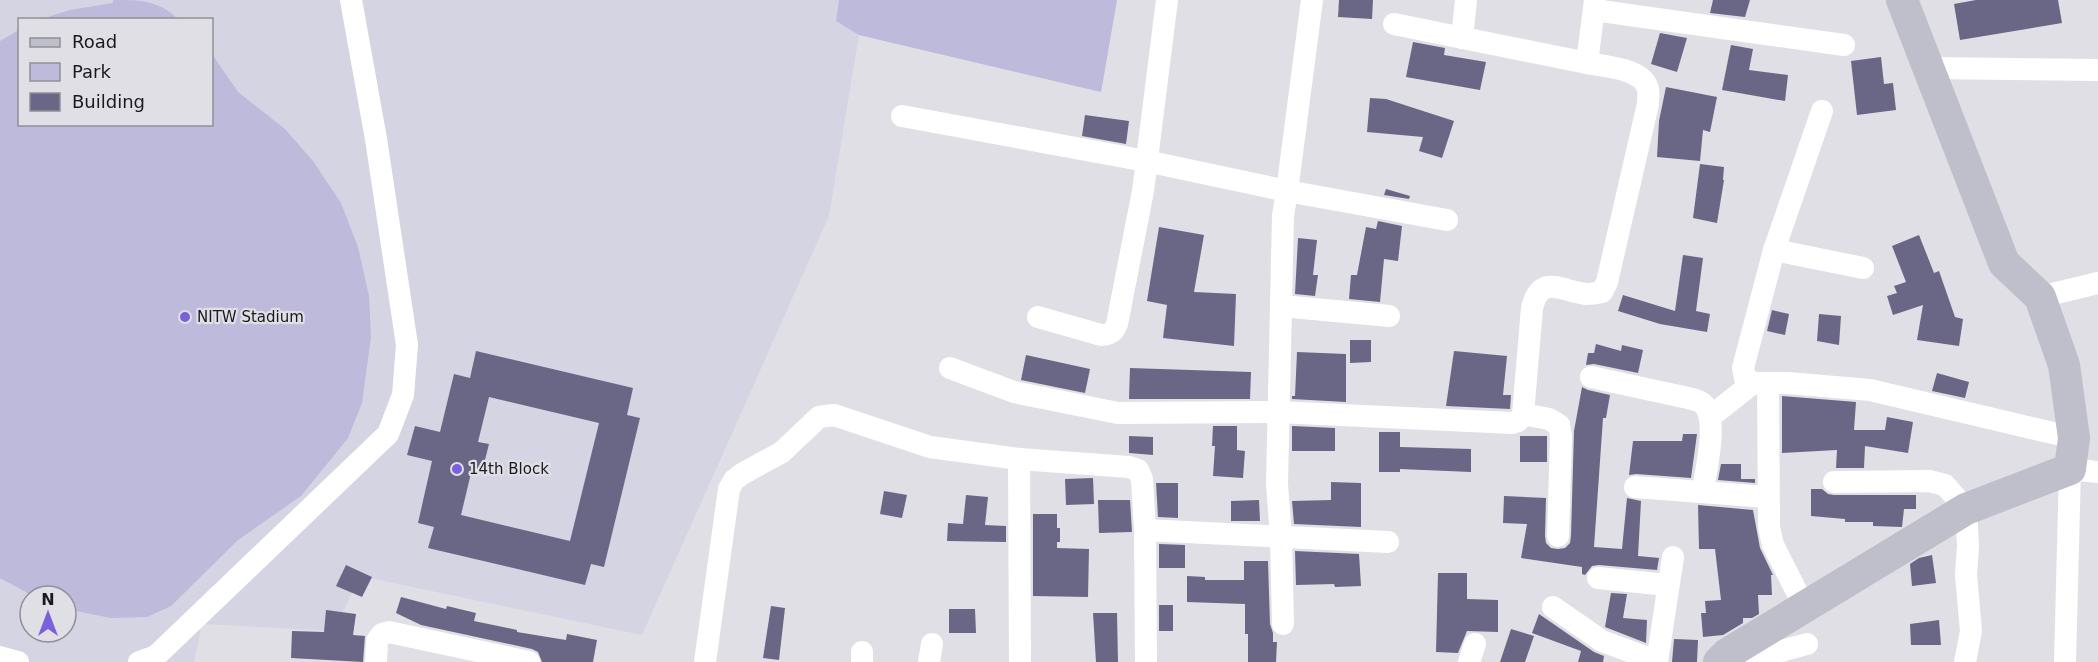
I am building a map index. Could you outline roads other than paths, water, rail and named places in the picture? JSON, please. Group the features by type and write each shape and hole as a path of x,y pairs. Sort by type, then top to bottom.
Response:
{"street":[{"path":"139,662 156,656 388,434 403,394 407,345 376,140 351,0"},
{"path":"1038,317 1101,335 1108,335 1114,331 1140,202 1167,0"},
{"path":"1283,624 1277,484 1283,216 1312,0"},
{"path":"1462,38 1466,0"},
{"path":"1902,0 2004,263 2040,297 2064,365 2081,460 2065,662"},
{"path":"1587,63 1594,5 1844,45"},
{"path":"950,368 1014,392 1118,413 1278,412 1512,423 1518,421 1523,414 1535,295 1544,288 1556,286 1587,294 1602,292 1607,282 1648,104 1648,90 1643,78 1631,73 1394,24"},
{"path":"1928,68 2098,70"},
{"path":"1822,111 1774,250 1743,368 1745,378 1760,384 1788,383 1870,390 2081,460"},
{"path":"902,116 1447,220"},
{"path":"1774,250 1863,268"},
{"path":"2040,297 2098,283"},
{"path":"1281,306 1389,316"},
{"path":"1591,377 1688,398 1701,403 1710,417 1711,430 1702,492"},
{"path":"1710,417 1760,384"},
{"path":"1760,384 1769,527 1773,545 1804,606"},
{"path":"1523,414 1549,419 1559,425 1562,436 1558,536"},
{"path":"705,662 729,489 742,474 782,452 819,417 834,415 930,447 1019,459 1129,467 1138,470 1142,479 1145,530 1146,662"},
{"path":"1019,459 1020,662"},
{"path":"1723,658 1804,606 1966,509 2081,460"},
{"path":"1834,482 1929,481 1945,484 1966,509 1968,546 1966,575 1971,631 1965,662"},
{"path":"1635,487 1767,497"},
{"path":"1145,530 1388,542"},
{"path":"1553,607 1602,641 1656,662 1673,556"},
{"path":"1598,578 1668,585"},
{"path":"376,662 377,641 382,634 389,632 529,662"},
{"path":"1723,658 1763,656 1807,644"},
{"path":"0,657 18,662"}],"place":[{"name":"NITW Stadium","path":"185,317"},
{"name":"14th Block","path":"457,469"}]}
